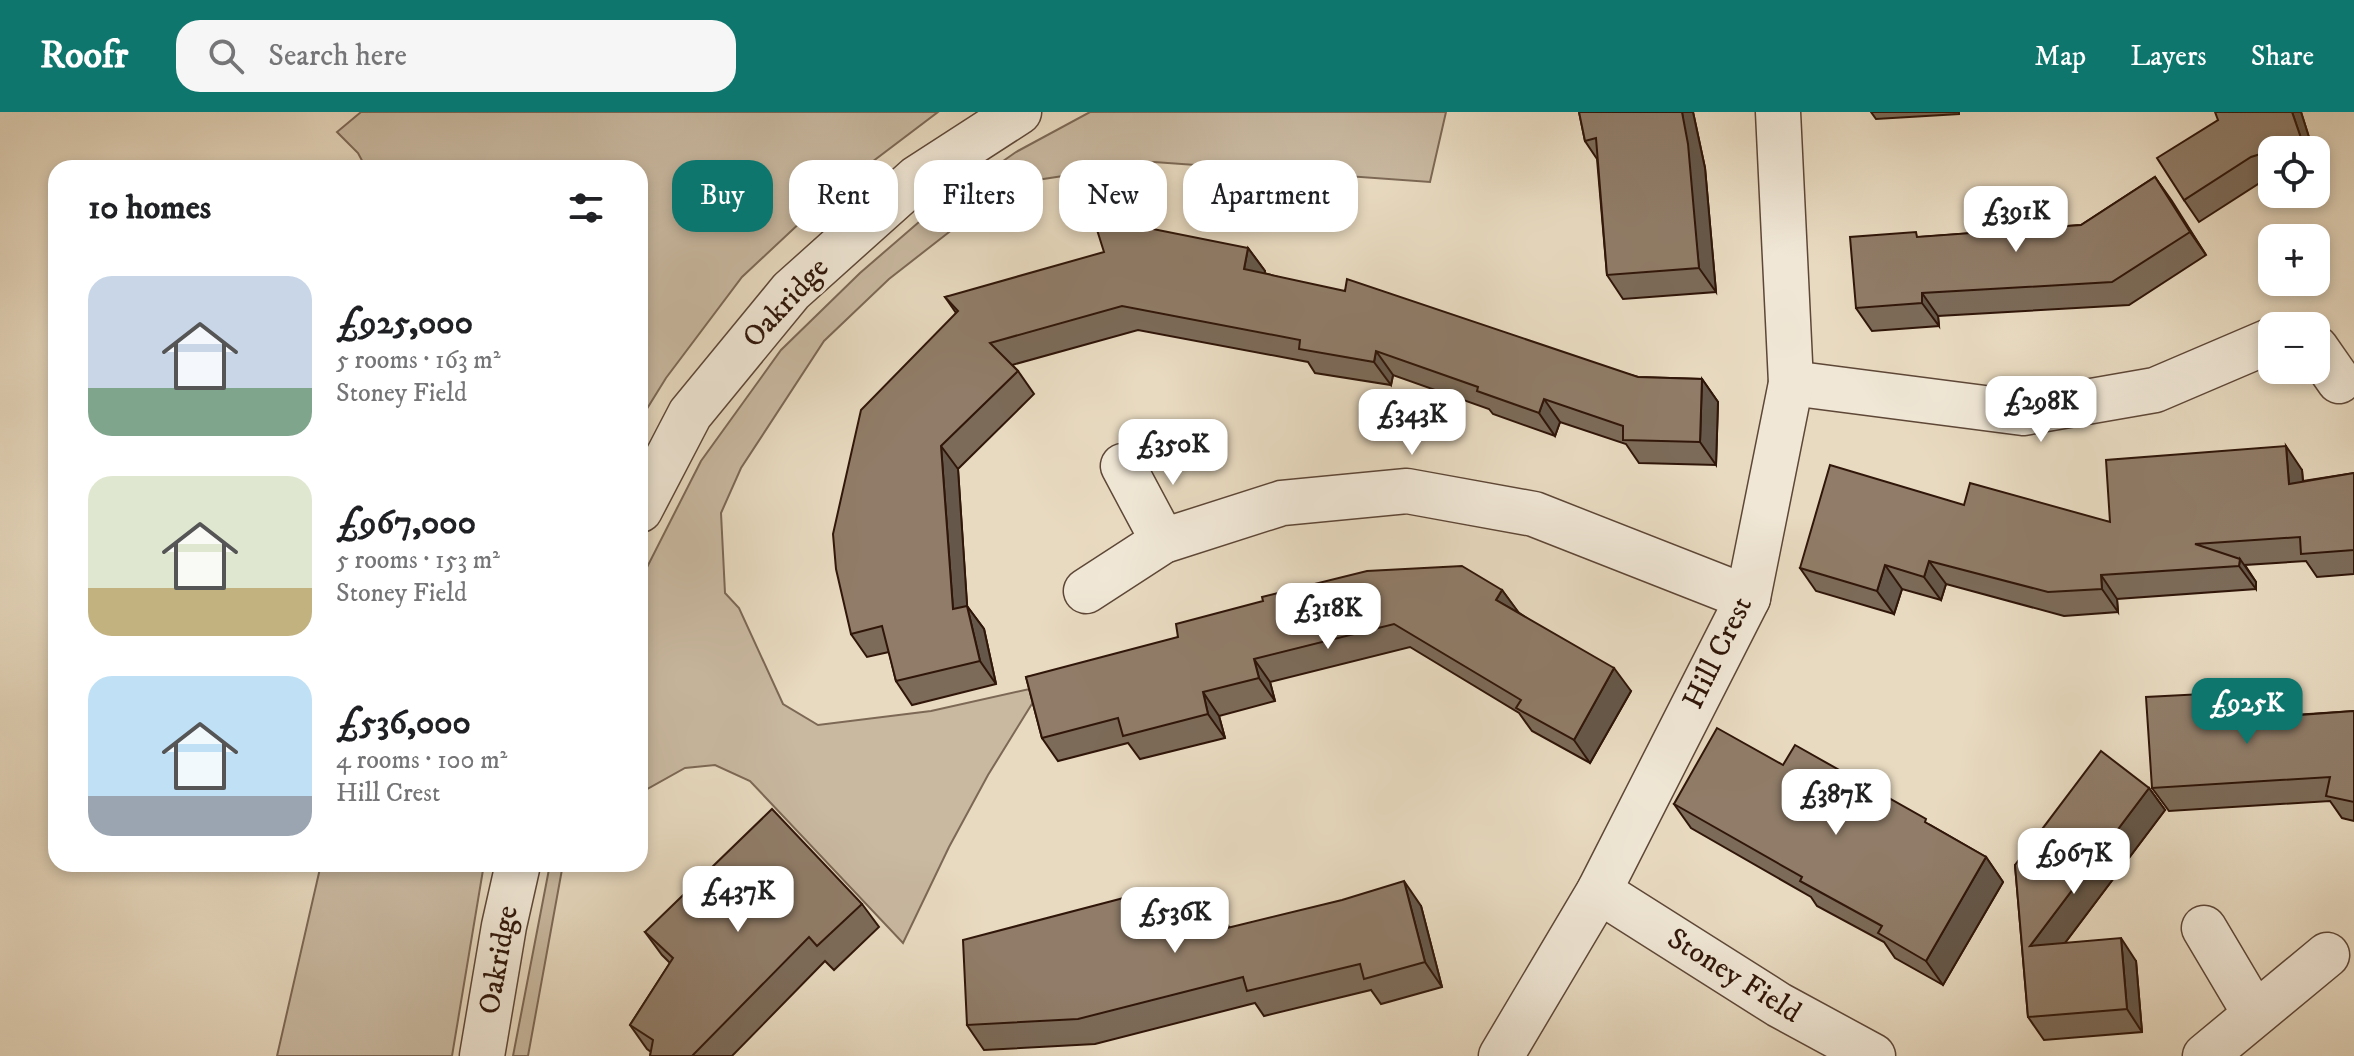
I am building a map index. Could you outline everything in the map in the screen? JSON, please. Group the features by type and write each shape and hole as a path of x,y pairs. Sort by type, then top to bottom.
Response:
{"street":[{"name":"Oakridge","path":"648,495 690,414 791,291 917,178 1019,112"},
{"name":"Hill Crest","path":"1501,1056 1599,891 1748,598 1791,383 1778,112"},
{"path":"1791,383 2023,413 2155,390 2258,346"},
{"path":"1123,466 1163,541"},
{"path":"1086,591 1163,541 1282,503 1407,491 1534,514 1748,598"},
{"name":"Oakridge","path":"482,1056 516,872"},
{"name":"Stoney Field","path":"1599,891 1779,1005 1873,1056"},
{"path":"2204,928 2255,1014"},
{"path":"2205,1056 2327,955"}],"shaded area":[{"path":"361,112 938,112 875,160 789,160 790,232 742,277 666,378 648,407 648,160 362,160 337,132"},
{"path":"1090,112 1446,112 1430,182 1358,177 1358,160 1183,160 1183,164 1167,163 1167,160 1059,160 1059,177 1043,179 1043,160 1004,160"},
{"path":"914,226 914,232 949,232 889,279 824,341 741,468 721,513 725,593 739,608 783,704 818,725 931,711 1043,686 988,775 903,943 750,781 715,765 685,768 648,789 648,565 701,461 781,350 860,273"},
{"path":"319,872 483,872 452,1056 277,1056"},
{"path":"548,872 562,872 528,1056 513,1056"}],"building":[{"path":"1579,112 1682,112 1688,144 1699,268 1607,275 1596,138 1585,141"},
{"path":"2215,112 2292,112 2300,136 2258,136 2258,155 2184,200 2157,158 2218,120"},
{"path":"2155,177 2190,232 2112,282 1922,293 1922,303 1856,308 1850,237 1916,232 1917,237 2081,225"},
{"path":"1098,232 1167,232 1248,248 1244,269 1345,291 1347,279 1638,377 1702,379 1700,442 1623,440 1623,426 1544,399 1539,413 1477,391 1478,387 1376,351 1374,362 1299,349 1300,340 1122,306 990,343 1018,371 941,446 953,609 967,606 980,661 896,681 882,626 851,634 836,569 833,534 861,410 958,311 945,297 1104,252"},
{"path":"2286,446 2289,484 2354,473 2354,550 2301,554 2300,537 2195,544 2240,559 2239,566 2101,575 2102,589 2048,592 1929,561 1924,577 1885,565 1877,591 1800,568 1830,465 1964,505 1970,483 2110,522 2106,460"},
{"path":"1462,566 1502,590 1496,600 1614,668 1574,740 1516,708 1521,700 1394,624 1254,659 1259,678 1203,692 1208,714 1123,736 1118,718 1042,738 1026,677 1178,637 1176,624 1263,601 1262,597 1367,571"},
{"path":"2203,694 2205,712 2244,710 2244,719 2354,711 2354,802 2326,796 2330,777 2152,788 2146,697"},
{"path":"1717,728 1783,765 1795,745 1926,819 1925,822 1986,857 1926,961 1878,933 1882,926 1800,881 1802,877 1674,804"},
{"path":"2101,751 2149,788 2030,946 2121,938 2127,1009 2028,1017 2015,865"},
{"path":"772,809 862,904 817,946 809,937 692,1056 650,1056 653,1040 630,1025 673,958 645,932"},
{"path":"1404,881 1425,962 1364,979 1360,964 1247,991 1243,977 1078,1019 967,1025 963,940 1135,895 1142,923 1212,904 1219,930 1342,900"}]}
